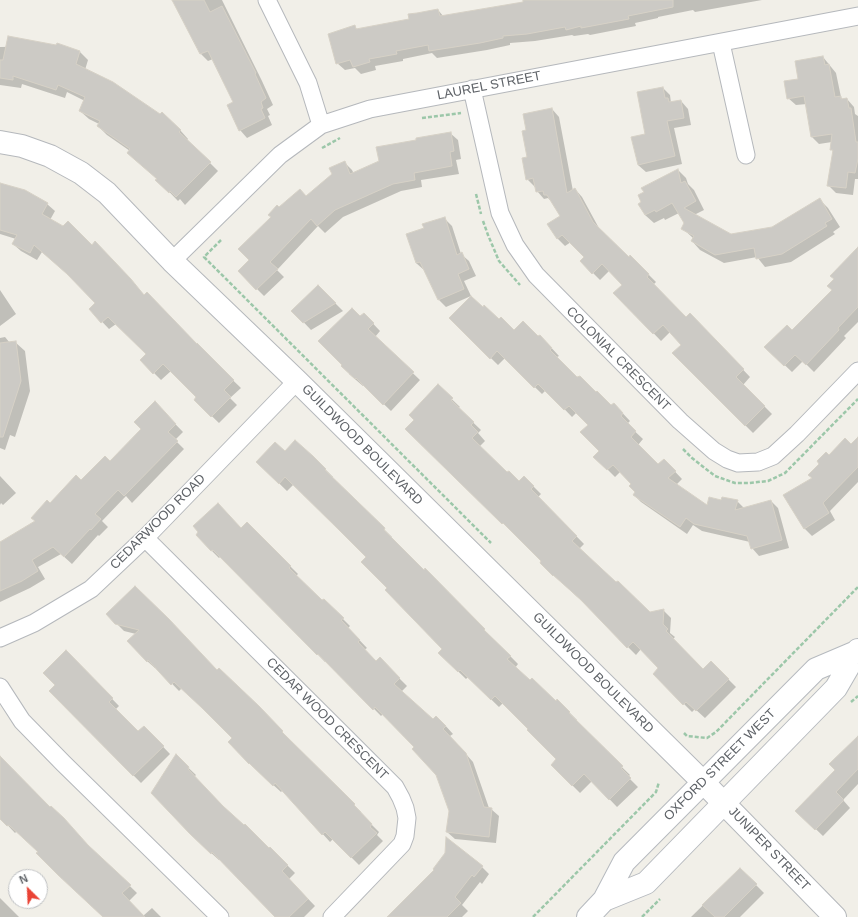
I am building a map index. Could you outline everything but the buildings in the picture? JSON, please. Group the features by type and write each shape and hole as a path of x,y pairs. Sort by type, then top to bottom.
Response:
{"street":[{"path":"268,0 308,83 321,125"},
{"name":"LAUREL STREET","path":"172,261 280,155 321,125 370,109 858,16"},
{"path":"721,43 746,155"},
{"name":"COLONIAL CRESCENT","path":"472,89 500,213 515,245 536,275 680,421 714,451 727,459 738,463 758,462 773,456 797,434 858,371"},
{"name":"GUILDWOOD BOULEVARD","path":"0,142 22,146 50,156 81,173 107,193 172,261 297,381 703,782"},
{"name":"CEDARWOOD ROAD","path":"0,638 34,623 91,589 145,538 297,381"},
{"name":"CEDAR WOOD CRESCENT","path":"145,538 349,740 395,787 401,798 407,818 406,832 402,844 332,917"},
{"name":"OXFORD STREET WEST","path":"588,917 604,900 624,862 816,669 857,651"},
{"name":"OXFORD STREET WEST","path":"604,900 646,883 836,688 857,651"},
{"path":"0,687 22,721 220,917"},
{"name":"JUNIPER STREET","path":"703,782 835,917"}],"path":[{"path":"415,119 461,112 463,120"},
{"path":"321,148 344,136"},
{"path":"476,192 488,235 499,261 524,288"},
{"path":"225,235 204,257 493,545"},
{"path":"681,447 692,458 715,476 735,483 768,482 785,473 858,399"},
{"path":"681,730 687,736 707,738 716,732 858,587"},
{"path":"533,917 656,792 659,782"}]}
